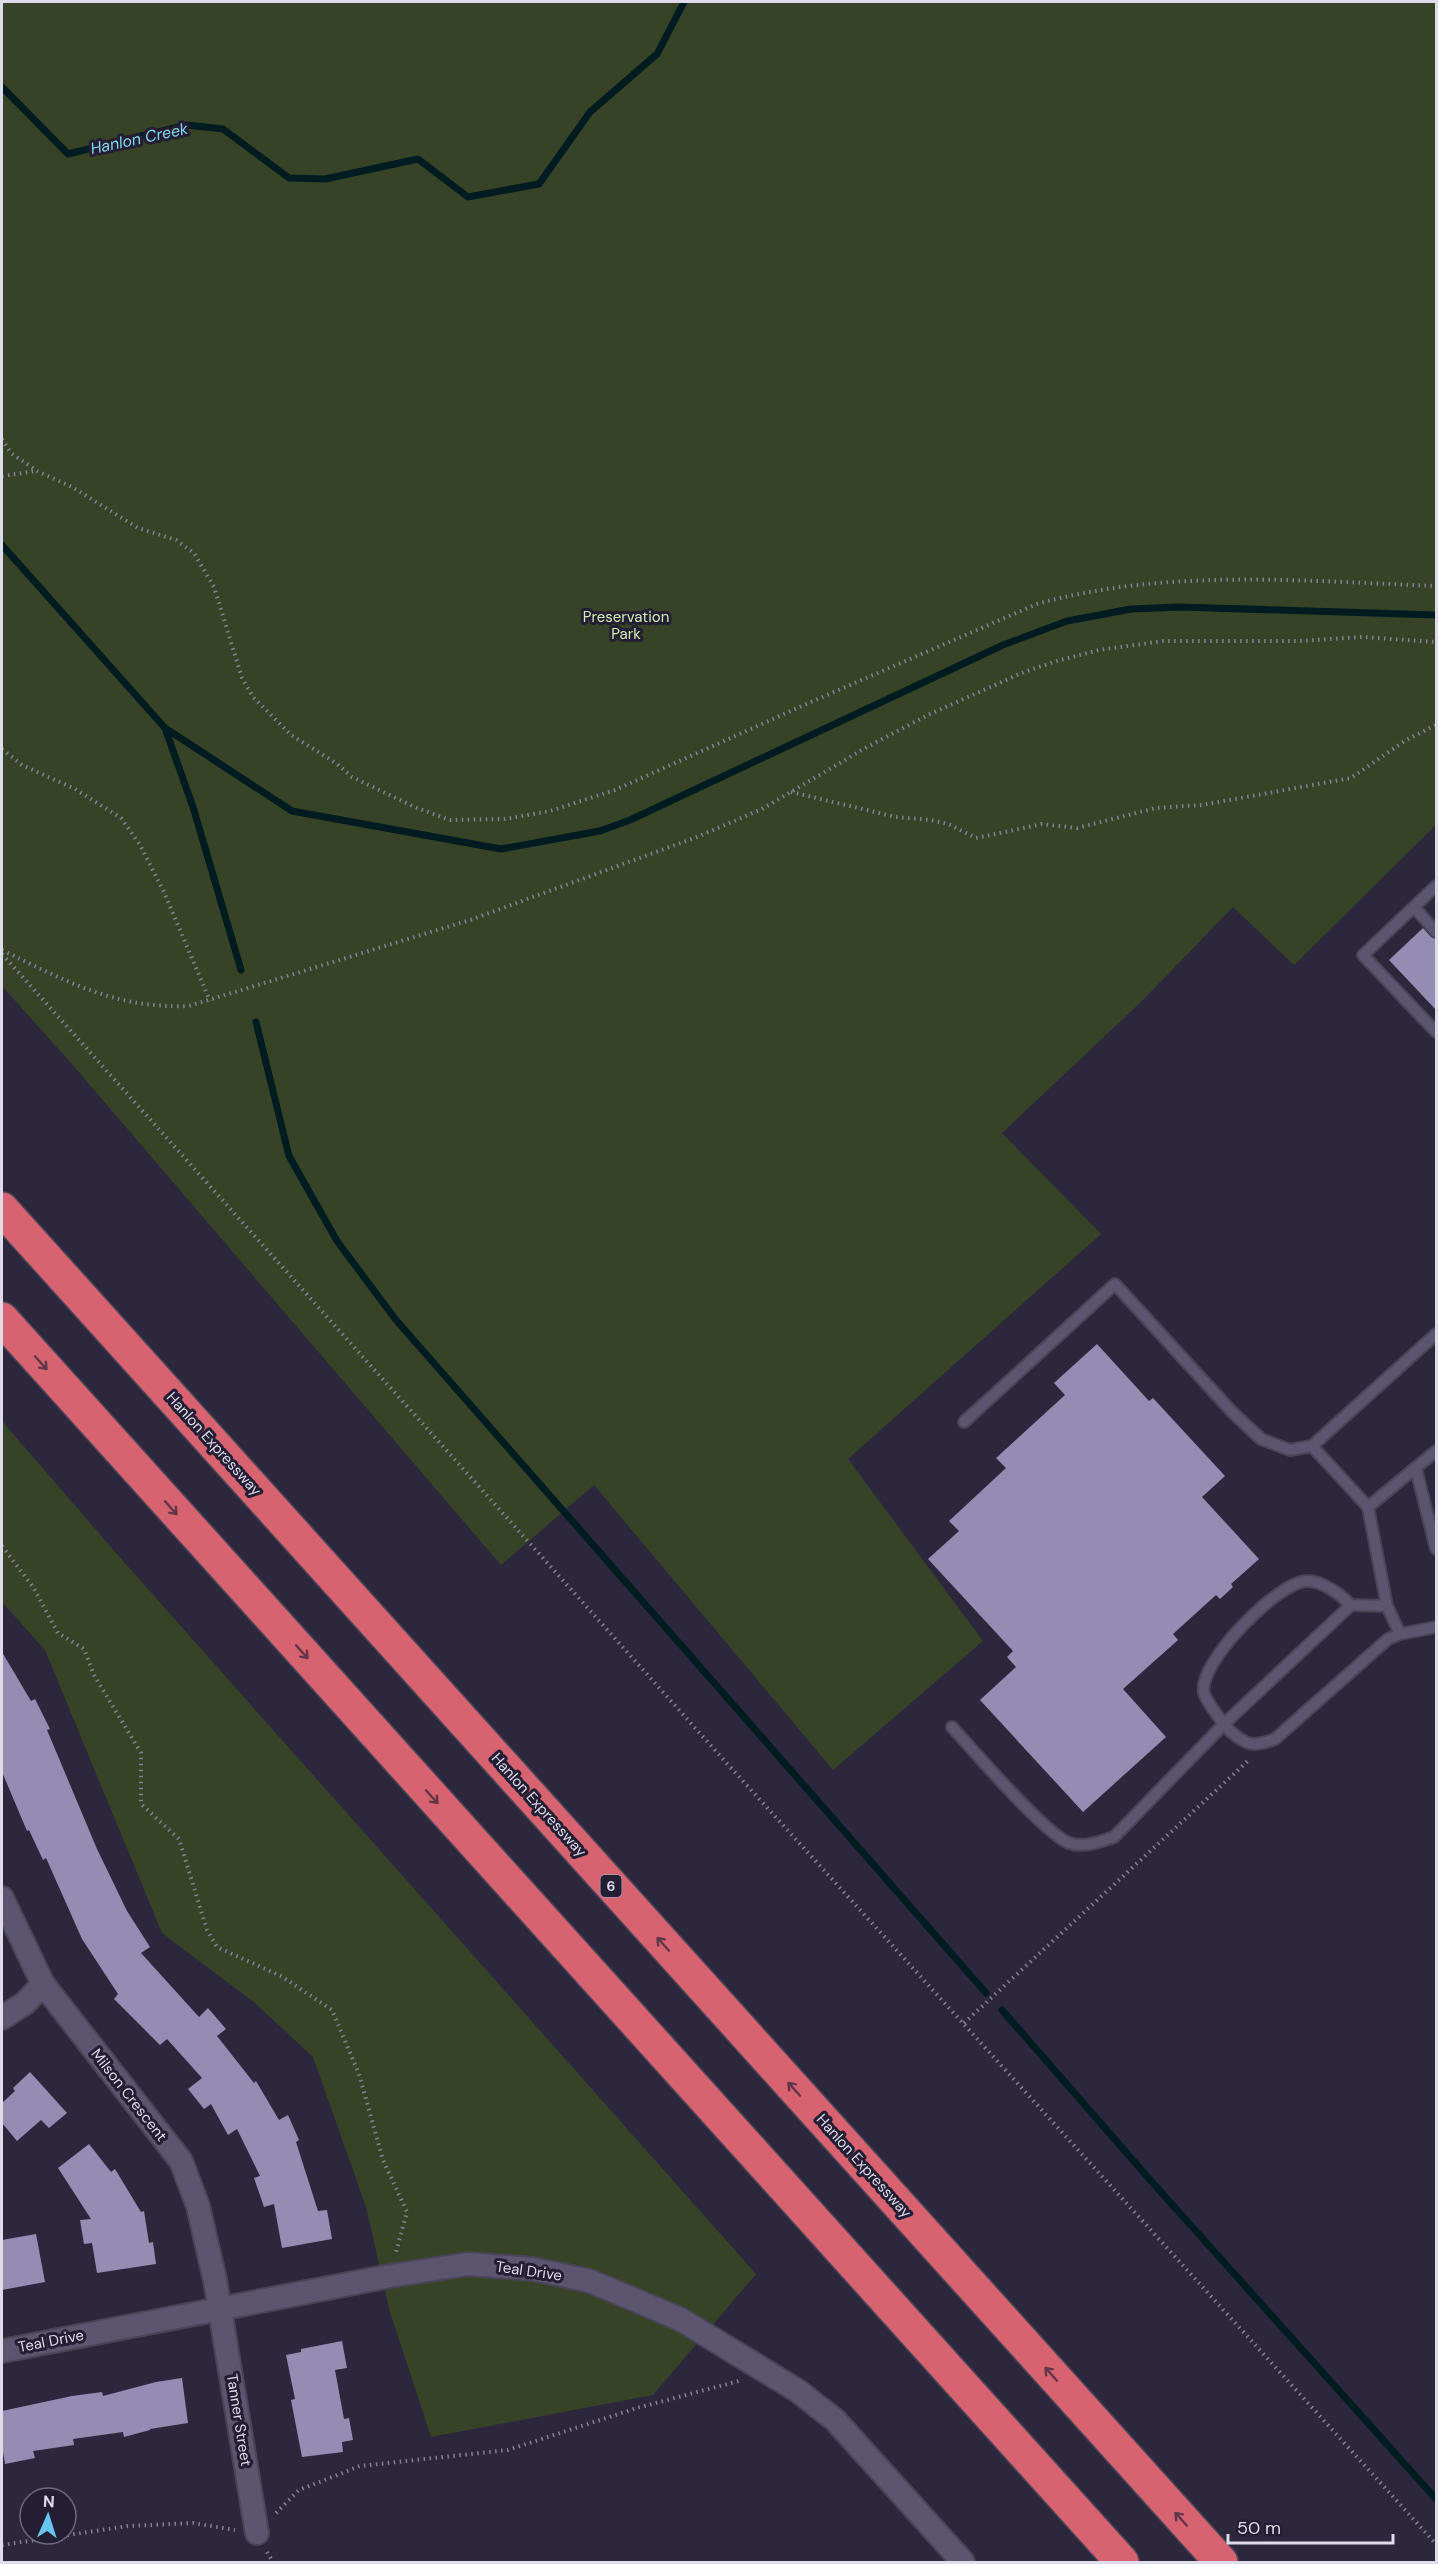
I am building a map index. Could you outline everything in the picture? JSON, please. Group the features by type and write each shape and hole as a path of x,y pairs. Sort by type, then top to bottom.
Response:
{"highway":[{"name":"Hanlon Expressway","path":"2,1209 1221,2562"},
{"path":"2,1319 1122,2562"}],"street":[{"name":"Milson Crescent","path":"2,1898 43,1984 181,2162 198,2206 220,2308"},
{"path":"2,2018 25,2003 43,1984"},
{"name":"Teal Drive","path":"2,2350 390,2276 468,2264 533,2269 590,2281 680,2319 798,2391 836,2421 963,2562"},
{"name":"Tanner Street","path":"220,2308 257,2533"}],"lane":[{"path":"1437,886 1363,955 1437,1032"},
{"path":"1414,907 1437,932"},
{"path":"964,1422 1115,1284 1233,1413 1261,1439 1290,1450 1312,1446 1437,1334"},
{"path":"1312,1446 1368,1507 1387,1606 1400,1634"},
{"path":"1368,1507 1437,1451"},
{"path":"1416,1469 1437,1549"},
{"path":"1387,1606 1351,1605 1323,1586 1307,1581 1288,1587 1231,1637 1208,1669 1204,1682 1204,1694 1224,1724 1249,1744 1258,1745 1271,1740 1377,1647 1400,1634 1437,1626"},
{"path":"952,1727 1043,1823 1069,1843 1093,1844 1114,1837 1224,1724 1351,1605"}],"path":[{"path":"2,439 12,453 37,471 72,488 138,528 176,540 194,553 214,587 242,678 253,697 291,735 336,763 352,777 417,808 450,820 506,819 550,811 615,790 1026,609 1074,594 1163,581 1291,580 1437,586"},
{"path":"2,476 37,471"},
{"path":"2,952 74,986 117,1001 164,1007 189,1006 470,920 731,823 930,714 1024,672 1078,655 1125,645 1163,641 1299,641 1362,637 1437,642"},
{"path":"791,792 896,817 948,824 976,838 1042,824 1077,828 1156,808 1202,805 1351,778 1406,740 1437,725"},
{"path":"2,749 22,765 75,789 121,818 140,845 164,892 210,1001"},
{"path":"2,952 722,1758 1437,2544"},
{"path":"2,1546 33,1587 58,1633 84,1649 94,1675 141,1753 141,1804 179,1839 207,1930 217,1947 281,1976 332,2010 359,2074 383,2160 407,2212 390,2276"},
{"path":"964,2023 1271,1740"},
{"path":"2,2545 128,2526 193,2523 257,2533 299,2490 360,2466 508,2450 637,2408 770,2373"}],"green space":[{"name":"Preservation Park","path":"2,2 1436,2 1436,825 1294,965 1233,907 1142,1001 1002,1133 1101,1234 848,1459 983,1641 833,1770 594,1485 501,1565 71,1063 2,986"},
{"path":"2,1421 116,1553 756,2274 653,2395 431,2437 390,2312 366,2207 313,2057 255,2003 162,1933 45,1650 2,1602"}],"building":[{"path":"1423,928 1431,937 1437,939 1437,1011 1389,960"},
{"path":"1097,1344 1149,1401 1153,1398 1225,1476 1202,1497 1259,1559 1231,1584 1233,1587 1220,1599 1216,1595 1173,1634 1178,1640 1123,1689 1166,1737 1083,1812 980,1700 1016,1667 1007,1657 1013,1651 928,1559 959,1531 949,1521 1006,1468 996,1458 1065,1395 1054,1383"},
{"path":"2,1652 31,1701 35,1699 50,1729 47,1730 97,1849 127,1911 150,1947 141,1953 199,2017 208,2008 226,2029 217,2036 254,2083 256,2081 279,2120 288,2115 299,2140 296,2142 318,2211 327,2210 332,2239 282,2248 274,2204 264,2207 254,2178 260,2176 237,2129 228,2135 211,2104 204,2109 188,2089 202,2078 167,2039 160,2045 114,1999 118,1994 82,1939 46,1858 43,1860 29,1830 27,1831 2,1772"},
{"path":"30,2072 67,2113 49,2128 41,2120 17,2141 2,2123 2,2103 15,2091 13,2088"},
{"path":"89,2144 111,2172 115,2169 141,2212 144,2211 149,2243 153,2242 156,2264 97,2273 92,2243 84,2244 80,2220 91,2219 58,2168"},
{"path":"36,2234 45,2282 2,2290 2,2240"},
{"path":"342,2341 347,2368 335,2370 344,2419 349,2418 353,2440 342,2442 343,2452 302,2457 291,2400 295,2399 286,2355 301,2352 301,2349"},
{"path":"182,2378 188,2423 150,2429 124,2437 123,2432 73,2439 74,2445 33,2451 35,2458 5,2464 2,2446 2,2411 72,2396 102,2392 103,2396 156,2382"}],"waterway":[{"name":"Hanlon Creek","path":"2,87 68,154 187,125 223,129 289,178 325,179 418,159 468,197 539,184 590,112 657,54 684,2"},
{"path":"2,545 165,728 292,811 501,849 600,831 630,820 1003,645 1067,621 1131,609 1180,607 1436,615"},
{"path":"165,728 193,807 241,970"},
{"path":"256,1022 289,1156 337,1241 396,1320 986,1993"},
{"path":"1002,2010 1152,2182 1436,2499"}]}
